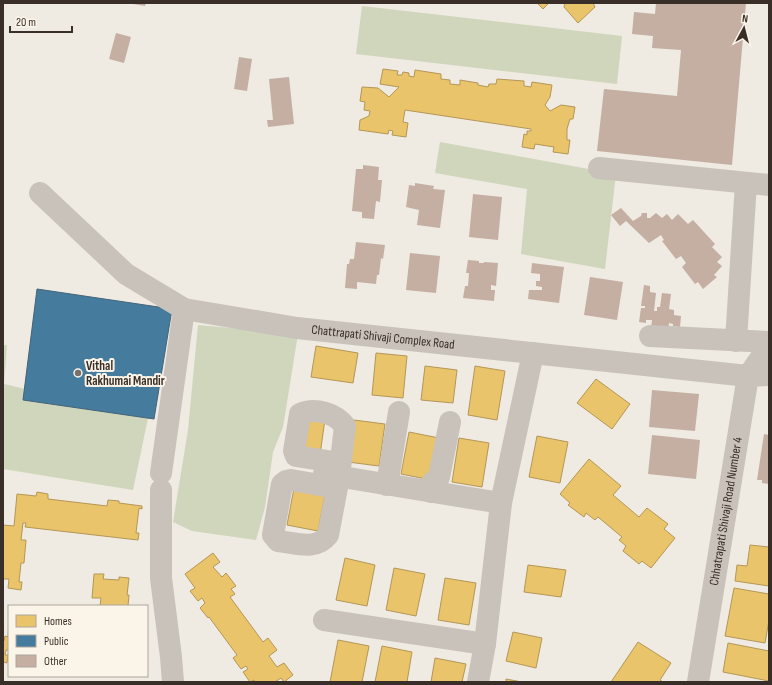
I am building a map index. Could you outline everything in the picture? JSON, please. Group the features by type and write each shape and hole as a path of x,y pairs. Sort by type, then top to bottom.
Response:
{"street":[{"path":"599,168 769,185"},
{"path":"736,341 746,183"},
{"name":"Chattrapati Shivaji Complex Road","path":"40,194 126,274 184,309 297,328 758,376"},
{"path":"172,682 171,657 161,578 161,481 184,309"},
{"path":"650,336 769,342"},
{"name":"Chhatrapati Shivaji Road Number 4","path":"698,682 758,376 769,346"},
{"path":"478,682 485,644 501,503 533,353"},
{"path":"388,480 399,412"},
{"path":"437,486 450,422"},
{"path":"283,468 339,473 469,491 487,491 490,490 500,438"},
{"path":"469,491 501,503"},
{"path":"324,620 485,644"}],"green space":[{"path":"362,6 622,36 617,84 356,54"},
{"path":"440,142 616,174 605,269 521,254 527,189 435,173"},
{"path":"198,325 298,334 283,427 273,452 265,507 256,540 192,531 173,522 188,430"},
{"path":"3,345 7,345 4,384 148,418 133,490 3,469"}],"building: Homes":[{"path":"537,3 549,3 543,9"},
{"path":"565,3 593,3 595,7 578,23 564,7"},
{"path":"383,69 398,71 397,75 402,75 403,72 409,73 409,76 414,77 415,70 441,74 441,79 450,80 450,84 460,85 460,80 478,83 478,85 488,87 489,84 496,84 497,79 524,81 524,86 531,87 532,82 552,85 550,97 545,105 550,111 561,105 575,107 573,119 570,119 567,129 567,140 570,140 568,154 553,152 554,147 535,144 534,149 522,147 524,134 527,135 527,131 531,131 531,129 405,110 403,122 408,123 406,137 392,135 393,131 389,130 388,134 359,130 360,120 369,116 370,111 364,110 365,102 360,101 362,87 378,88 389,97 399,87 380,84"},
{"path":"316,346 358,353 353,383 311,377"},
{"path":"376,353 407,356 403,398 372,395"},
{"path":"425,366 457,370 453,403 421,400"},
{"path":"475,366 505,371 497,420 468,415"},
{"path":"596,379 630,404 612,429 577,403"},
{"path":"305,415 325,419 320,455 299,450"},
{"path":"354,420 385,424 379,466 348,462"},
{"path":"409,432 439,438 431,480 401,474"},
{"path":"537,436 568,442 560,483 529,477"},
{"path":"459,438 489,443 482,487 452,482"},
{"path":"589,459 621,486 613,495 639,517 647,508 668,524 664,529 675,538 651,568 642,561 639,564 623,551 626,546 619,540 622,537 598,517 595,520 586,513 584,517 568,505 570,503 560,494"},
{"path":"295,483 326,489 318,531 287,525"},
{"path":"37,492 48,494 48,499 107,506 108,500 142,506 142,509 139,508 136,533 139,533 138,540 25,527 26,523 23,523 21,540 26,540 24,563 21,563 19,582 22,582 21,590 8,588 9,579 3,579 3,525 14,526 17,494 36,496"},
{"path":"750,545 769,547 769,586 735,581 737,565 747,566"},
{"path":"213,553 220,562 213,567 222,577 226,573 236,586 231,589 235,594 230,597 263,642 268,638 277,650 269,656 277,667 284,663 293,675 284,682 281,678 275,682 255,682 254,680 250,682 243,672 248,669 246,666 241,669 233,658 237,655 209,617 208,618 200,608 205,603 202,598 198,601 190,591 195,588 185,574"},
{"path":"345,558 375,565 367,606 336,600"},
{"path":"528,565 566,570 561,597 524,592"},
{"path":"394,568 425,574 416,616 386,610"},
{"path":"94,574 104,574 103,579 119,580 119,577 129,578 127,595 129,595 128,605 100,605 101,598 92,598"},
{"path":"445,578 476,583 469,625 438,620"},
{"path":"734,588 769,594 769,620 765,643 725,636"},
{"path":"513,632 542,638 536,668 506,661"},
{"path":"5,636 8,637 8,650 6,650 5,655 8,655 7,663 3,662 3,641"},
{"path":"338,640 369,646 362,682 330,682"},
{"path":"638,642 671,663 660,680 663,682 611,682"},
{"path":"728,643 769,651 769,681 723,672"},
{"path":"382,646 412,652 407,682 375,682"},
{"path":"435,658 466,664 462,682 431,682"},
{"path":"506,679 522,682 506,682"}],"building: Public":[{"path":"37,289 172,309 154,419 23,400"}],"building: Other":[{"path":"127,3 146,3 145,6"},
{"path":"656,3 746,3 732,165 597,151 604,89 677,96 681,50 652,48 653,36 632,34 634,12 655,14"},
{"path":"116,33 131,37 124,63 109,59"},
{"path":"239,57 252,59 247,91 234,89"},
{"path":"289,77 294,124 268,127 267,120 273,120 269,79"},
{"path":"363,165 379,167 378,180 382,180 380,202 376,201 374,219 362,218 362,212 352,211 356,169 363,169"},
{"path":"415,183 434,186 433,189 445,190 440,228 417,225 419,210 406,207 409,185 415,186"},
{"path":"473,194 502,197 498,240 469,237"},
{"path":"621,208 633,221 641,216 642,213 647,213 647,218 650,218 656,213 662,218 667,214 672,220 678,214 688,224 693,220 715,244 712,247 722,257 717,262 722,266 714,275 717,277 703,289 698,282 695,284 682,267 686,263 681,256 676,259 662,241 664,240 661,235 649,243 626,221 620,226 611,215"},
{"path":"356,242 385,245 383,259 381,258 379,275 377,275 376,284 357,282 357,289 345,288 347,264 349,264 350,259 354,259"},
{"path":"410,253 440,256 436,293 406,290"},
{"path":"468,260 479,261 479,263 498,263 496,286 491,285 491,290 495,290 494,301 463,298 465,286 468,286 469,273 466,273"},
{"path":"532,263 564,267 559,303 528,299 529,290 542,290 542,287 536,286 536,281 540,281 540,274 531,273"},
{"path":"590,277 623,282 617,320 584,315"},
{"path":"644,285 650,286 650,292 656,293 654,311 657,311 657,307 660,307 662,293 671,294 669,309 674,310 674,315 681,316 680,327 673,326 673,324 669,323 668,331 651,329 652,320 646,320 646,323 639,322 641,308 645,308 645,306 641,306"},
{"path":"652,390 699,394 695,431 649,427"},
{"path":"764,434 769,435 769,484 762,483 762,480 757,480"},
{"path":"652,435 700,440 696,479 648,474"}],"place":[{"name":"Vithal Rakhumai Mandir","path":"78,373"}]}
